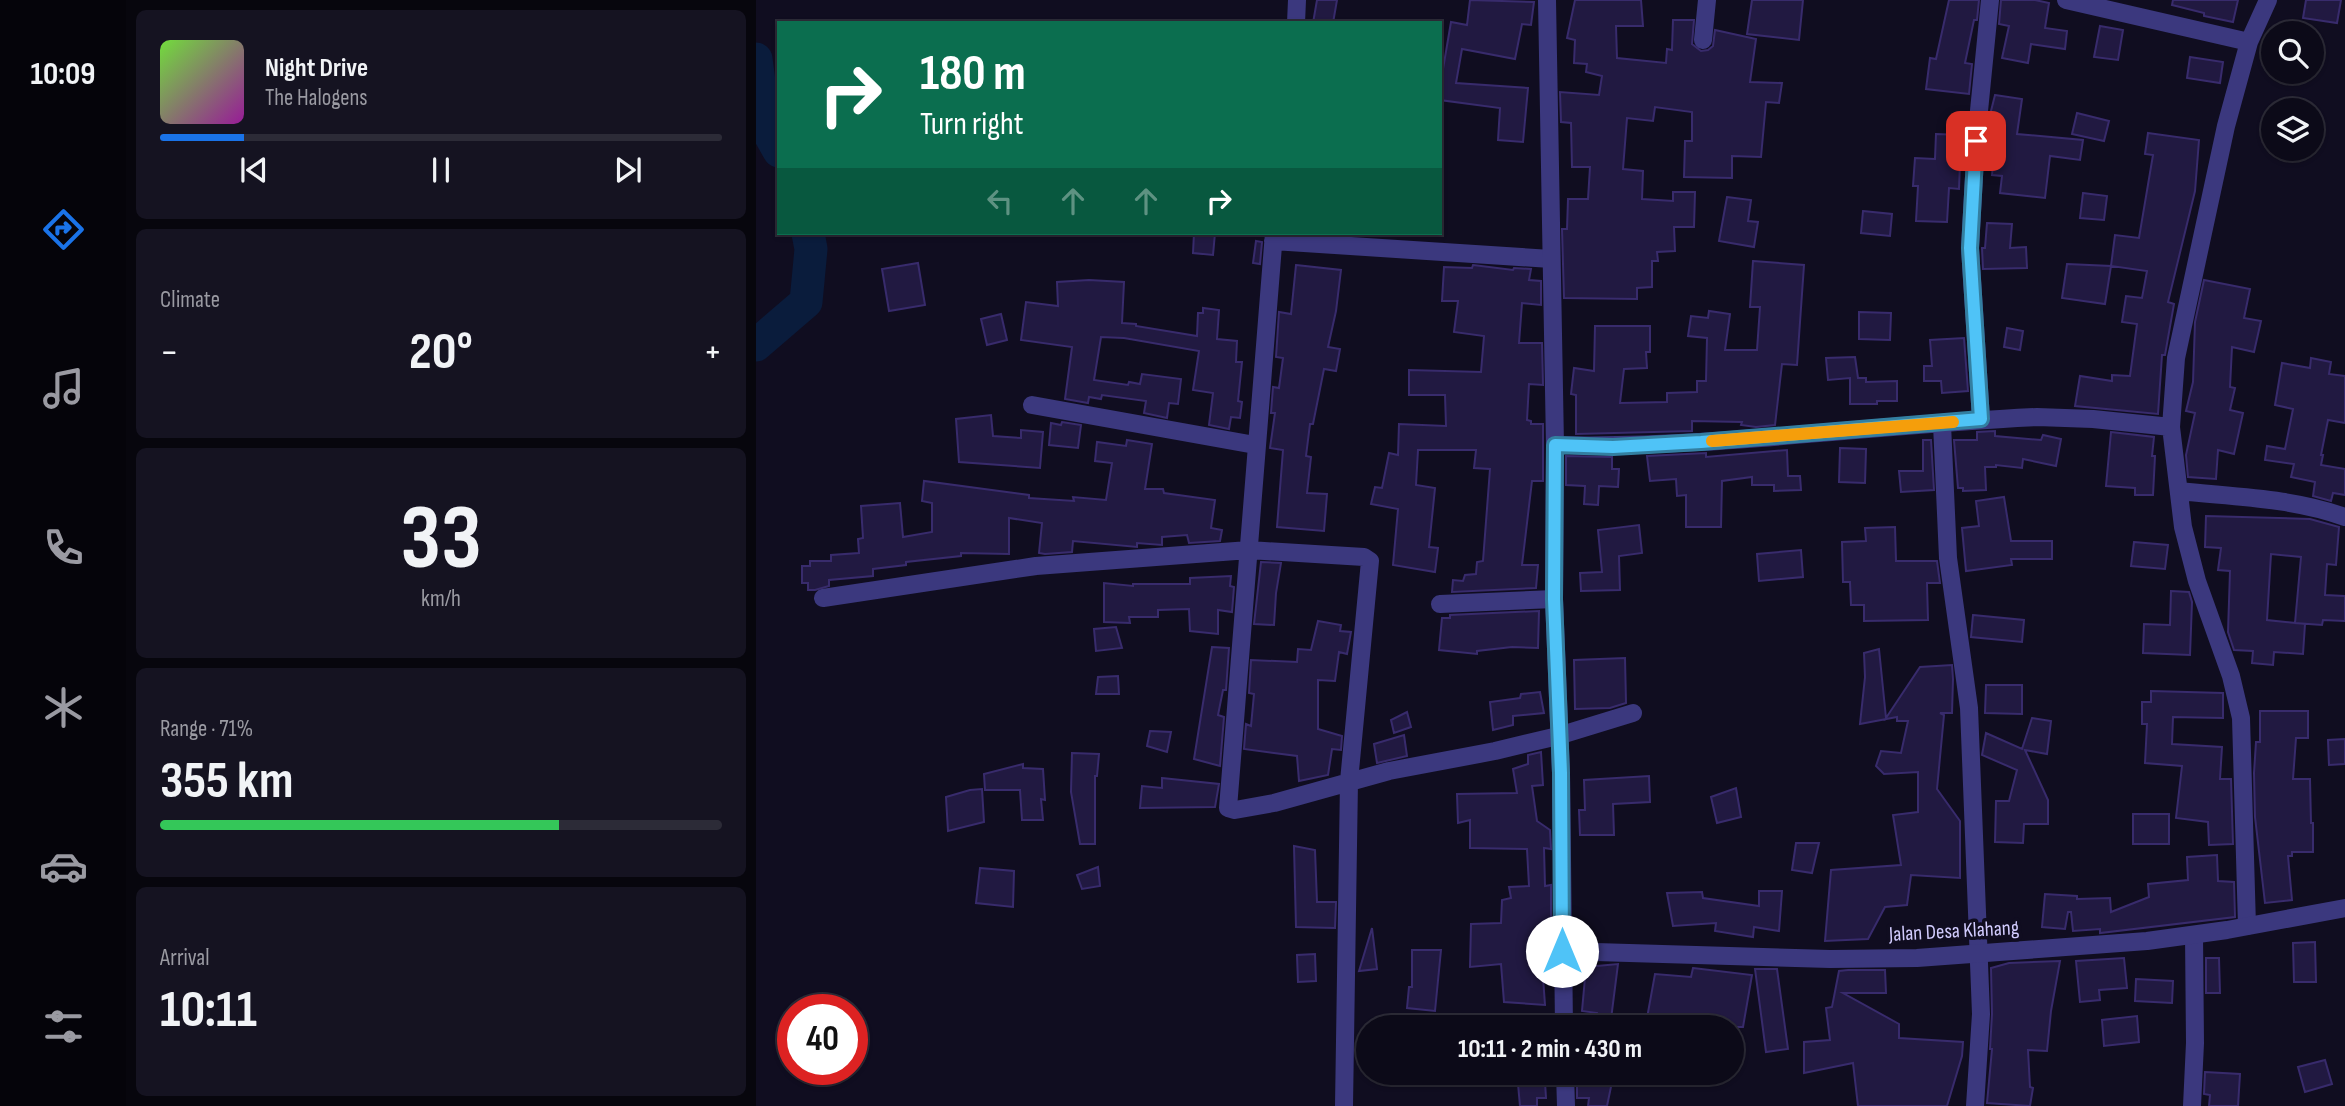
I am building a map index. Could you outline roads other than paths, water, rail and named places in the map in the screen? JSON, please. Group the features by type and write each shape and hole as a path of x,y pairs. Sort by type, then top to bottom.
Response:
{"street":[{"path":"1296,21 1297,0"},
{"path":"1547,0 1555,445 1554,599 1561,773 1564,1015"},
{"path":"1703,40 1707,0"},
{"path":"1981,419 1970,248 1976,141 1990,0"},
{"path":"2066,0 2249,42"},
{"path":"2247,926 2241,718 2231,676 2197,581 2183,527 2171,427 2176,358 2226,125 2249,42 2268,0"},
{"path":"1550,259 1274,237 1227,808 1235,810 1274,803 1349,781 1558,736 1633,713"},
{"path":"1032,405 1255,445"},
{"path":"1555,445 1613,447 1688,443 1981,419 2037,417 2093,419 2171,427"},
{"path":"1942,424 1948,558 1969,708 1981,1014 1975,1106"},
{"path":"2179,491 2310,507 2345,517"},
{"path":"823,597 1036,566 1249,550 1364,557 1370,561 1349,781 1344,1106"},
{"path":"1440,604 1554,599"},
{"name":"Jalan Desa Klahang","path":"1562,951 1830,959 1917,958 2067,948 2194,935 2345,908"},
{"path":"2192,1106 2195,1043 2194,935"},
{"path":"1565,1085 1566,1106"}],"waterway":[{"path":"756,59 765,126 777,147"},
{"path":"756,345 806,302 811,249 808,235"}]}
